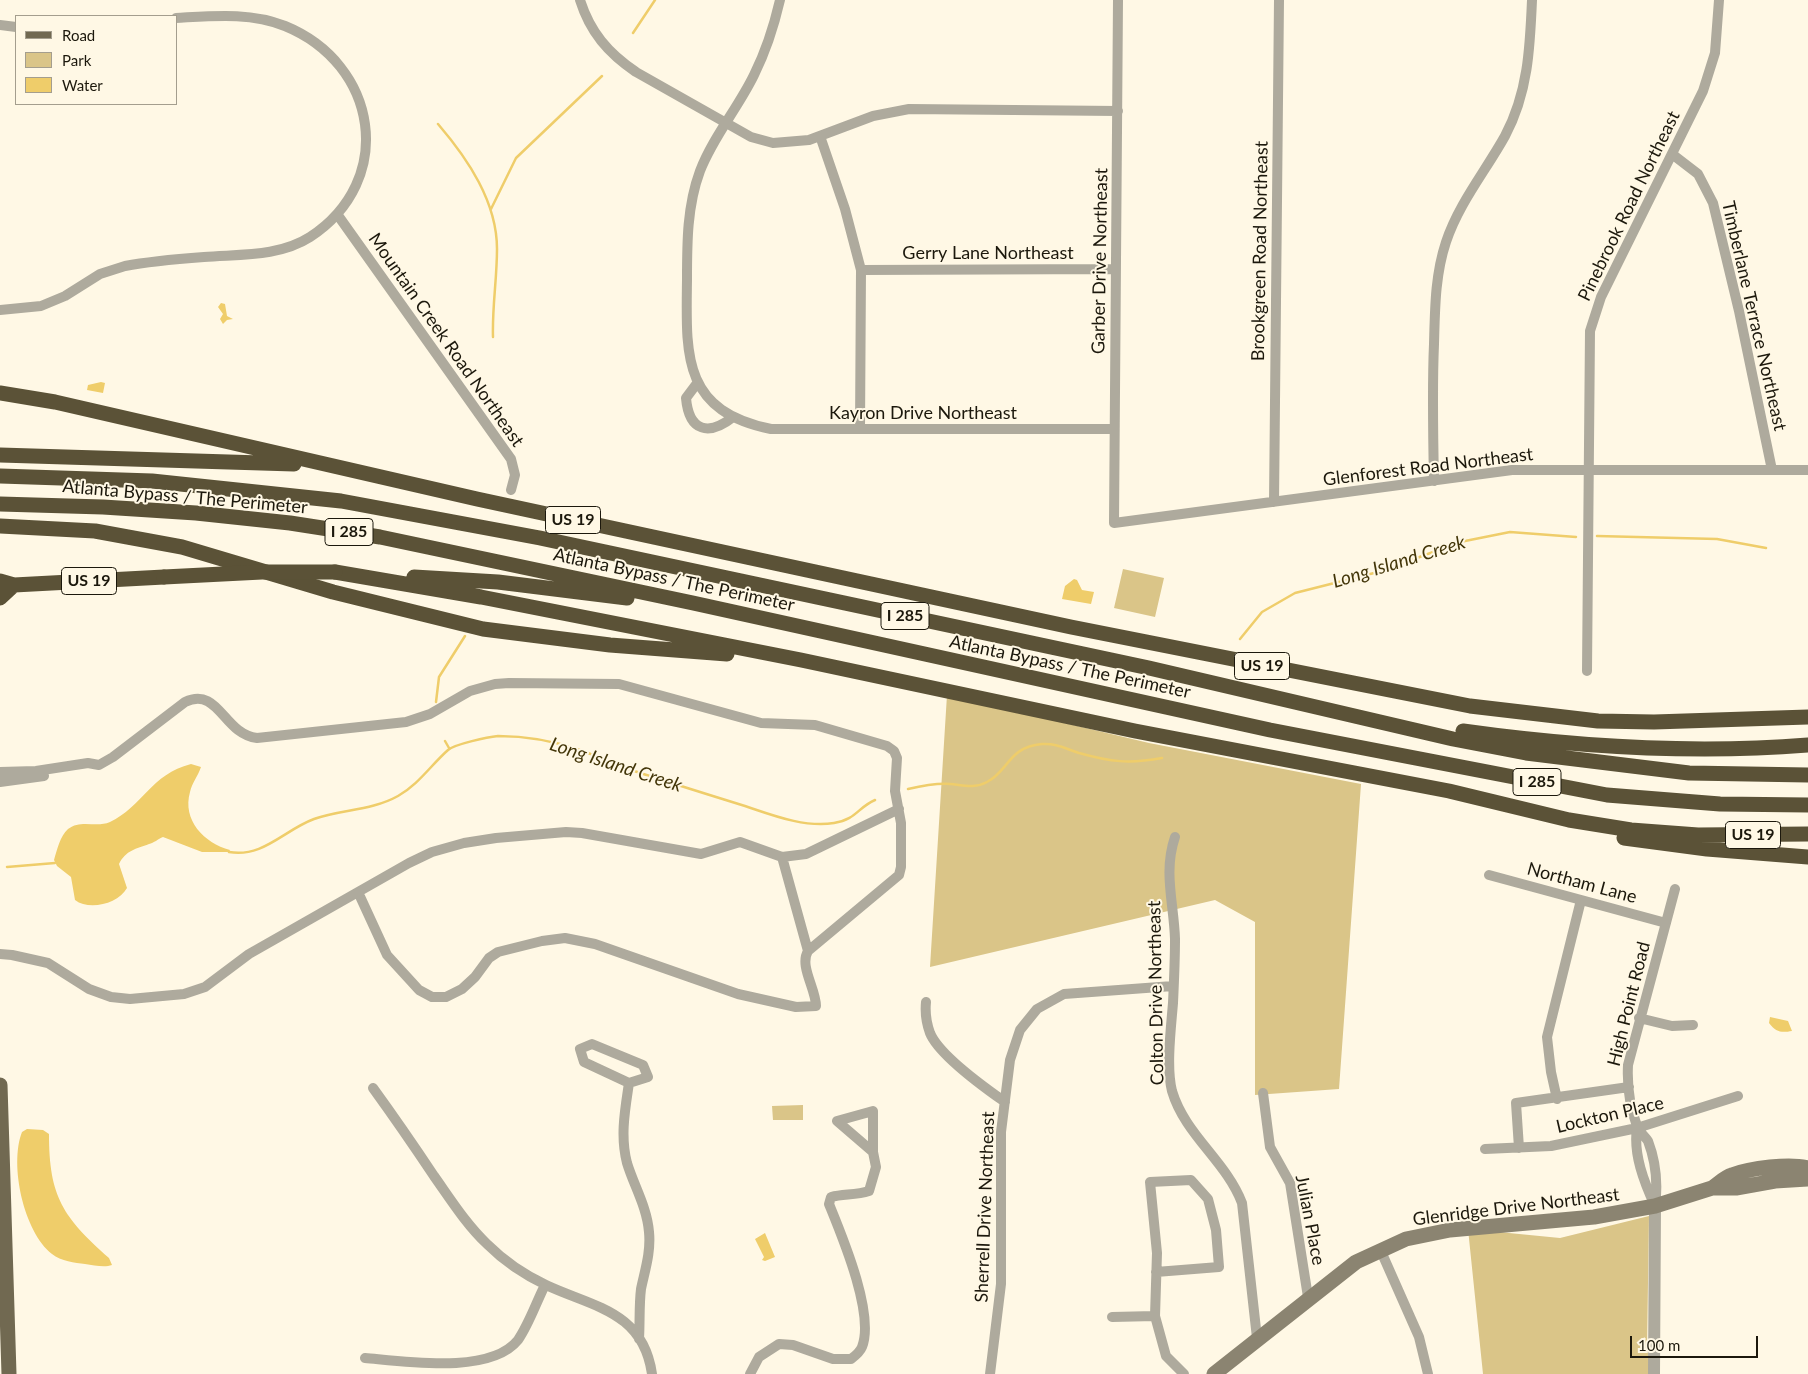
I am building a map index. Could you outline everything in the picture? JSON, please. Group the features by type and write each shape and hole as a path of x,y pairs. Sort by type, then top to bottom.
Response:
{"highway":[{"name":"US 19","path":"0,393 54,402 328,466 1071,627 1394,693 1470,706 1598,721 1710,721 1808,718"},
{"path":"0,455 232,461 328,466"},
{"name":"Atlanta Bypass / The Perimeter","path":"0,476 199,485 341,501 550,540 1149,668 1453,739 1583,762 1689,773 1808,775"},
{"name":"Atlanta Bypass / The Perimeter","path":"0,504 141,509 290,523 435,547 1270,730 1607,795 1720,804 1808,804"},
{"path":"0,526 95,531 182,547 333,592 483,629 610,645 801,660"},
{"name":"US 19","path":"0,598 7,583 262,572 335,572"},
{"path":"335,572 464,580 693,603"},
{"path":"335,572 481,597 801,660"},
{"name":"US 19","path":"801,660 1135,731 1449,791 1569,820 1631,830 1705,835 1808,834"},
{"path":"1710,721 1808,708"},
{"path":"1367,718 1487,735 1633,747 1755,749 1808,745"},
{"path":"1449,791 1530,816 1611,836 1698,848 1808,857"}],"main road":[{"path":"0,1085 9,1374"},
{"path":"1712,1188 1732,1175 1744,1172 1772,1168 1808,1168"},
{"path":"1712,1188 1736,1188 1775,1181 1808,1179"},
{"name":"Glenridge Drive Northeast","path":"1214,1374 1308,1297 1356,1262 1406,1239 1450,1230 1562,1221 1655,1206 1712,1188"}],"street":[{"path":"580,0 593,31 618,60 751,137 773,142 797,142 820,136 872,116 908,109 1118,111"},
{"name":"Kayron Drive Northeast","path":"780,0 768,45 754,76 711,146 700,172 688,223 686,342 690,362 698,382 713,402 734,417 751,425 771,429 1114,430"},
{"name":"Garber Drive Northeast","path":"1114,523 1118,0"},
{"name":"Brookgreen Road Northeast","path":"1274,502 1278,0"},
{"path":"1434,480 1432,390 1435,300 1439,271 1446,242 1457,215 1504,137 1521,97 1530,55 1532,0"},
{"name":"Pinebrook Road Northeast","path":"1587,671 1588,345 1593,318 1601,297 1704,91 1711,70 1718,36 1719,0"},
{"path":"0,310 30,308 49,304 92,278 125,266 280,250 310,237 337,214 347,202 360,178 367,137 363,108 345,72 313,43 284,26 258,19 230,15 178,18"},
{"path":"0,25 15,27"},
{"path":"820,136 845,209 861,270 860,429"},
{"name":"Timberlane Terrace Northeast","path":"1672,154 1698,174 1713,203 1739,311 1772,470"},
{"name":"Mountain Creek Road Northeast","path":"337,214 511,459 515,474 511,490"},
{"name":"Gerry Lane Northeast","path":"861,270 1116,269"},
{"path":"698,382 686,398 687,413 696,425 704,428 719,428 734,417"},
{"name":"Glenforest Road Northeast","path":"1114,523 1512,470 1808,470"},
{"path":"0,782 36,774 93,769 95,766 113,757 185,702 193,698 209,701 236,731 247,737 257,738 406,722 430,714 470,691 495,684 600,682 638,688 761,723 815,725 887,746 894,751 896,758 895,791 900,809 902,867 899,875 808,951"},
{"path":"0,772 36,774"},
{"path":"0,954 48,963 89,990 111,997 130,999 184,994 205,987 249,954 432,852 464,843 496,838 582,832 701,854 740,842 782,857 806,854 900,809"},
{"name":"Colton Drive Northeast","path":"1175,837 1169,854 1168,877 1175,937 1170,1046 1172,1089 1186,1124 1233,1186 1242,1203 1257,1338"},
{"path":"358,892 387,955 419,990 432,997 446,997 462,989 475,977 489,958 498,952 542,941 565,938 595,944 738,994 807,1007 816,1006 816,995 805,962 808,951 782,857"},
{"name":"Northam Lane","path":"1489,875 1666,923"},
{"name":"High Point Road","path":"1655,1206 1658,1183 1648,1140 1637,1128 1628,1087 1628,1065 1675,889"},
{"path":"1557,1099 1551,1072 1547,1037 1581,900"},
{"name":"Sherrell Drive Northeast","path":"990,1374 1001,1284 1001,1132 1010,1060 1020,1030 1037,1009 1064,994 1173,986"},
{"path":"926,1002 925,1016 930,1034 943,1051 976,1082 1005,1102"},
{"path":"1639,1018 1672,1026 1693,1025"},
{"path":"592,1044 643,1066 648,1077 629,1083 584,1062 580,1049 592,1044"},
{"path":"629,1083 623,1126 624,1146 628,1164 645,1212 650,1235 641,1291 639,1338"},
{"path":"1519,1148 1516,1103 1557,1099 1628,1087"},
{"path":"374,1088 471,1228 504,1259 545,1284 613,1312 628,1324 639,1338 649,1359 652,1374"},
{"name":"Julian Place","path":"1263,1093 1270,1147 1290,1183 1308,1297"},
{"name":"Lockton Place","path":"1485,1149 1551,1146 1637,1128 1738,1096"},
{"path":"750,1374 758,1357 779,1344 793,1345 833,1359 851,1359 862,1348 864,1330 854,1267 830,1204 831,1197 856,1195 869,1191 876,1167 873,1152 873,1111 837,1121 873,1152"},
{"path":"1156,1272 1220,1267 1216,1230 1208,1199 1191,1180 1150,1182 1157,1253 1156,1272 1155,1316 1166,1356 1184,1374"},
{"path":"1654,1374 1655,1206"},
{"path":"1380,1250 1419,1337 1428,1374"},
{"path":"365,1358 465,1367 491,1362 506,1353 519,1340 545,1284"},
{"path":"1112,1317 1155,1316"}],"green space":[{"path":"1123,569 1164,578 1155,617 1114,608"},
{"path":"947,695 1149,743 1361,784 1339,1089 1255,1095 1255,922 1215,900 930,967"},
{"path":"803,1105 803,1120 773,1120 772,1106"},
{"path":"1649,1216 1647,1349 1654,1374 1483,1374 1468,1229 1560,1238"}],"water":[{"path":"221,303 225,304 227,316 233,319 227,320 223,324 220,319 223,314 218,307"},
{"path":"105,383 103,393 87,390 88,385"},
{"path":"1074,579 1077,580 1082,590 1094,592 1091,604 1062,599 1065,586"},
{"path":"191,764 201,767 192,786 188,802 192,821 204,836 220,847 230,850 229,852 202,852 163,837 132,851 122,859 119,864 127,888 123,894 110,902 95,905 88,905 75,900 71,877 57,866 54,860 59,843 65,832 73,826 110,822 131,808 166,775"},
{"path":"1770,1017 1788,1021 1792,1031 1782,1032 1776,1030 1769,1023"},
{"path":"27,1129 43,1130 49,1134 52,1174 62,1204 80,1230 109,1258 112,1265 99,1266 73,1262 52,1254 42,1244 27,1214 18,1179 18,1146 22,1132"},
{"path":"765,1233 775,1257 765,1261 762,1260 764,1257 755,1239"}],"waterway":[{"path":"633,33 655,0"},
{"path":"491,209 516,158 602,76"},
{"path":"438,124 460,152 479,182 492,215 497,249 493,337"},
{"name":"Long Island Creek","path":"1240,639 1262,612 1295,593 1382,571 1460,542 1510,532 1576,537"},
{"name":"Long Island Creek","path":"1597,536 1717,539 1766,548"},
{"path":"436,702 439,677 465,636"},
{"name":"Long Island Creek","path":"229,852 241,853 252,851 273,842 314,819 388,801 412,786 448,750 457,745 498,736 529,738 570,747 635,771 777,817 800,822 823,824 842,821 848,819 875,800"},
{"path":"445,741 449,748"},
{"name":"Long Island Creek","path":"908,789 939,784 969,786 982,784 1000,772 1015,754 1031,746 1042,744 1056,745 1079,753 1111,760 1140,761 1162,758"},
{"name":"Long Island Creek","path":"7,867 55,863"}]}
